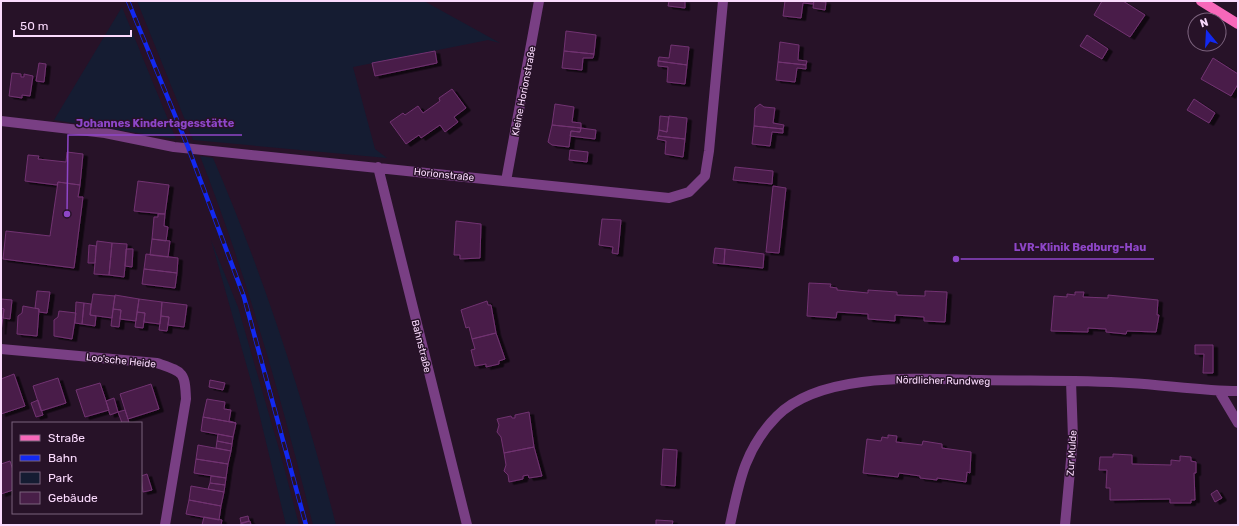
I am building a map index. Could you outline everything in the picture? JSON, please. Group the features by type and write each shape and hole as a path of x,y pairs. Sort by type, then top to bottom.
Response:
{"main road":[{"path":"1201,1 1238,24"}],"street":[{"name":"Kleine Horionstraße","path":"506,182 539,1"},
{"name":"Horionstraße","path":"1,121 105,133 174,147 669,198 689,192 705,176 709,151 723,1"},
{"name":"Bahnstraße","path":"378,167 467,525"},
{"name":"Loo'sche Heide","path":"1,349 157,363 178,370 185,380 186,399 165,525"},
{"name":"Nördlicher Rundweg","path":"730,525 741,476 756,441 778,415 801,399 842,385 887,379 1071,381 1129,383 1238,392"},
{"name":"Zur Mulde","path":"1065,525 1073,438 1071,381"},
{"path":"1219,391 1238,423"}],"green space":[{"path":"137,1 424,1 500,43 488,40 353,67 375,149 387,158 193,140"},
{"path":"122,7 176,139 54,120"},
{"path":"200,156 213,158 232,203 266,293 296,385 324,478 336,525 313,525 276,385 248,293"},
{"path":"211,240 238,307 283,463 299,525 286,525 253,388"}],"building":[{"path":"669,1 685,1 685,8 668,6"},
{"path":"785,1 814,1 813,4 803,3 801,18 783,16"},
{"path":"814,1 826,2 825,10 813,8"},
{"path":"1102,1 1123,1 1145,15 1130,37 1094,15"},
{"path":"566,31 596,35 594,54 564,51"},
{"path":"1087,35 1108,49 1102,59 1080,46"},
{"path":"780,42 799,45 798,60 807,61 806,65 778,62"},
{"path":"671,45 689,47 687,65 658,61 659,57 669,58"},
{"path":"435,51 437,63 375,76 372,63"},
{"path":"564,51 594,54 593,58 583,58 582,70 562,68"},
{"path":"1213,58 1238,74 1238,84 1231,96 1201,79"},
{"path":"658,61 687,65 685,84 667,82 668,67 658,66"},
{"path":"778,62 806,65 806,69 797,68 795,82 776,80"},
{"path":"39,63 46,64 44,82 36,81"},
{"path":"12,73 21,74 21,77 24,77 24,74 33,76 30,96 22,95 22,98 9,96"},
{"path":"452,89 466,108 454,117 458,122 445,132 440,125 421,138 419,135 406,144 390,122 403,113 405,115 418,106 423,113 440,101 439,98"},
{"path":"1194,99 1215,113 1209,123 1187,110"},
{"path":"555,104 574,107 572,122 581,123 581,128 552,125"},
{"path":"760,104 764,107 775,108 773,123 784,125 783,129 754,126 755,108"},
{"path":"660,116 669,117 667,132 659,130"},
{"path":"669,116 687,118 685,139 658,136 659,130 667,132"},
{"path":"552,125 581,128 580,132 571,131 569,147 552,145 548,142"},
{"path":"754,126 783,129 783,133 772,132 770,146 752,144"},
{"path":"581,128 596,130 595,139 570,136 571,131 580,132"},
{"path":"658,136 685,139 683,157 665,154 666,141 657,139"},
{"path":"570,150 588,152 587,162 569,160"},
{"path":"67,152 83,154 80,185 58,182 57,185 25,181 28,155 39,156 38,159 66,162"},
{"path":"735,167 773,171 772,184 733,180"},
{"path":"138,181 169,185 165,214 134,211"},
{"path":"58,182 80,185 78,197 83,197 74,268 3,259 6,231 50,236"},
{"path":"773,186 786,188 779,253 766,252"},
{"path":"158,214 165,214 164,226 168,227 166,241 152,239 154,217 158,217"},
{"path":"602,219 621,220 618,254 612,253 613,247 599,245"},
{"path":"456,221 481,224 480,258 460,259 460,255 454,255"},
{"path":"152,239 170,241 168,257 150,255"},
{"path":"97,241 112,243 109,275 94,274"},
{"path":"112,243 127,244 124,277 109,275"},
{"path":"89,245 96,246 95,263 88,263"},
{"path":"715,248 725,249 724,264 713,263"},
{"path":"126,249 133,249 132,267 125,266"},
{"path":"725,249 764,254 763,268 724,264"},
{"path":"146,254 178,258 177,273 144,269"},
{"path":"144,269 177,273 175,288 142,284"},
{"path":"809,283 831,284 830,287 837,288 837,290 868,293 868,290 897,292 897,295 925,296 925,291 947,292 945,322 924,321 924,317 895,315 895,321 868,319 868,314 837,312 836,318 807,316"},
{"path":"37,291 50,292 47,313 39,312 39,309 35,308"},
{"path":"1075,292 1084,292 1083,297 1108,298 1108,295 1158,300 1157,315 1159,315 1156,332 1127,331 1126,334 1106,332 1106,329 1088,328 1088,332 1051,331 1054,296 1067,297 1067,294 1075,295"},
{"path":"93,294 115,296 112,318 90,315"},
{"path":"115,295 139,299 136,321 120,319 121,310 113,309"},
{"path":"1,299 12,300 10,319 3,318 4,309 1,308"},
{"path":"139,299 162,302 160,324 144,322 145,313 137,312"},
{"path":"487,301 488,305 491,305 496,333 472,339 469,327 466,328 461,310"},
{"path":"76,302 84,303 82,324 75,323"},
{"path":"162,302 187,305 184,327 168,325 169,317 161,316"},
{"path":"84,303 91,304 90,315 96,316 95,326 82,324"},
{"path":"23,306 39,309 37,336 17,334 18,316 22,313"},
{"path":"1,308 4,309 1,332"},
{"path":"113,309 121,310 119,327 111,326"},
{"path":"59,311 76,313 72,339 54,336 54,320 58,317"},
{"path":"137,312 145,313 143,328 135,327"},
{"path":"161,316 169,317 167,331 159,330"},
{"path":"496,333 505,359 499,361 499,364 486,367 486,364 475,366 471,350 475,349 472,339"},
{"path":"1195,345 1213,345 1213,373 1203,373 1204,354 1195,354"},
{"path":"14,374 25,406 1,414 1,379"},
{"path":"58,378 66,403 41,411 33,386"},
{"path":"210,380 225,383 223,390 209,387"},
{"path":"100,383 109,410 85,417 76,390"},
{"path":"151,384 159,409 128,419 120,394"},
{"path":"114,398 118,412 110,415 106,401"},
{"path":"207,399 225,402 224,409 231,410 229,421 236,423 203,417"},
{"path":"38,400 43,415 36,417 31,403"},
{"path":"125,410 129,422 122,422 118,412"},
{"path":"529,412 534,447 504,453 501,437 497,432 499,425 497,419 511,416 512,418 515,418 515,415"},
{"path":"203,417 236,423 233,437 201,431"},
{"path":"218,434 233,437 232,444 217,441"},
{"path":"888,435 897,436 896,442 922,445 923,441 942,444 942,448 971,452 970,473 967,472 966,482 937,478 937,480 920,478 920,476 899,473 898,477 863,473 867,439 881,441 882,437 888,438"},
{"path":"217,441 232,444 231,451 216,448"},
{"path":"198,445 231,451 228,464 196,459"},
{"path":"534,447 542,476 529,478 528,475 523,476 523,479 509,482 508,475 504,471 506,465 504,453"},
{"path":"663,449 677,450 675,486 661,485"},
{"path":"1113,454 1132,455 1132,464 1171,465 1171,460 1180,461 1180,456 1191,457 1191,461 1196,462 1196,473 1194,473 1195,500 1191,500 1191,503 1170,503 1170,499 1110,500 1110,488 1106,488 1107,470 1099,470 1100,457 1113,457"},
{"path":"196,459 228,464 226,478 194,473"},
{"path":"10,461 12,467 12,490 1,494 1,464"},
{"path":"147,474 152,490 143,492 142,476"},
{"path":"211,476 226,478 225,485 210,483"},
{"path":"210,483 225,485 224,492 208,489"},
{"path":"191,486 224,492 221,506 189,500"},
{"path":"1217,490 1222,498 1215,502 1211,494"},
{"path":"189,500 221,506 219,520 186,514"},
{"path":"248,516 249,521 241,523 240,518"},
{"path":"204,517 222,520 221,525 202,525"},
{"path":"656,520 673,521 672,525 656,525"},
{"path":"250,521 251,525 240,525 240,524"}],"railway":[{"path":"128,1 188,147 244,297 306,525"}],"place":[{"name":"Johannes Kindertagesstätte","path":"67,214"},
{"name":"LVR-Klinik Bedburg-Hau","path":"956,259"}]}
